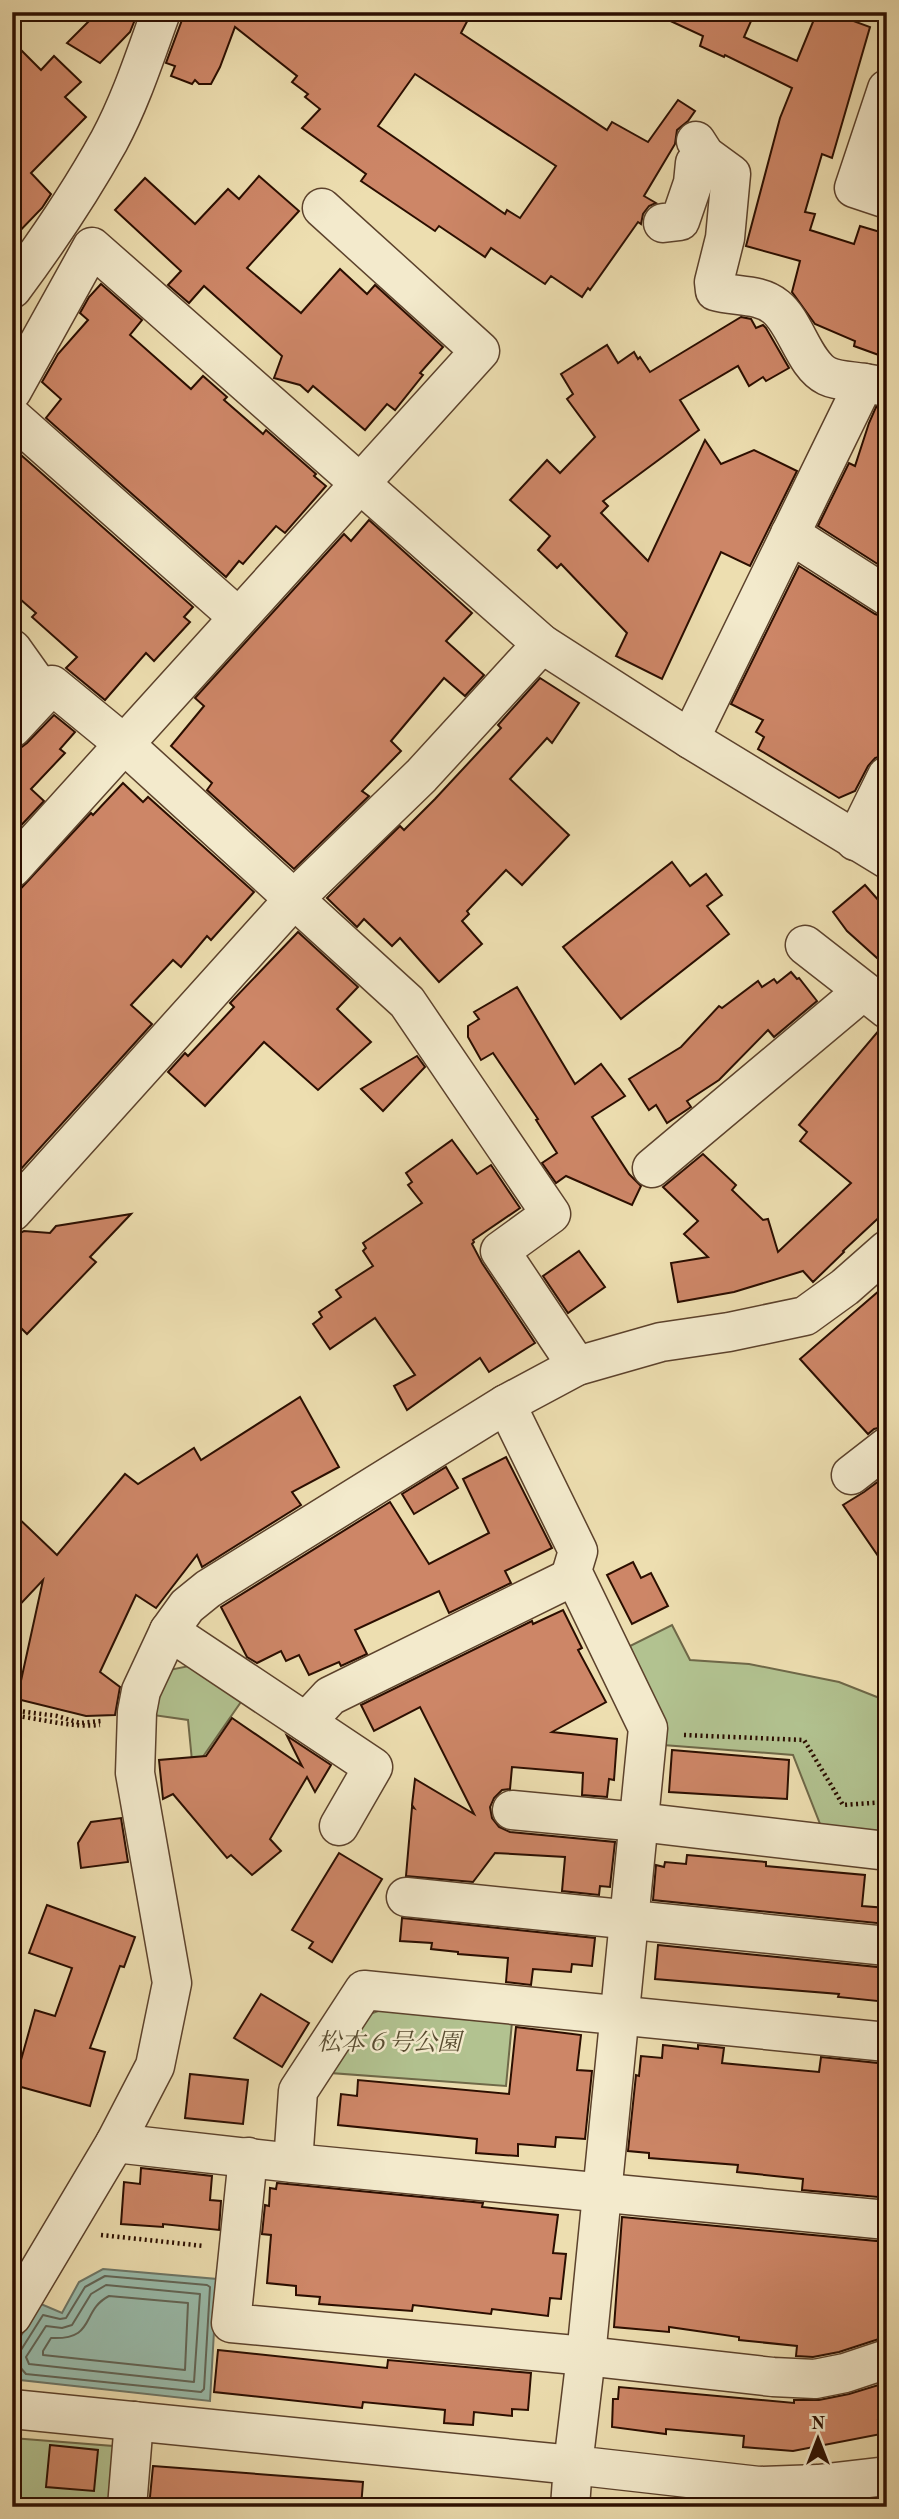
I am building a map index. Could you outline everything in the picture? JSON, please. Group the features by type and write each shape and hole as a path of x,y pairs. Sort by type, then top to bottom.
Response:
{"street":[{"path":"12,289 51,237 109,140 134,87 161,12"},
{"path":"887,89 854,188 887,199"},
{"path":"663,223 680,221 701,148 731,174 725,238 714,282 715,290 730,296 763,298 778,308 814,363 827,376 875,385 790,534 690,739"},
{"path":"12,868 480,351 322,208"},
{"path":"12,391 92,247 542,644 871,850 887,776"},
{"path":"12,417 238,617"},
{"path":"790,534 887,596"},
{"path":"12,1212 294,899 421,776 542,644"},
{"path":"12,649 44,694"},
{"path":"12,728 52,685 124,744 407,1002 551,1214 500,1251 577,1366"},
{"path":"652,1168 875,1000 805,945"},
{"path":"12,2316 115,2143 155,2066 172,1983 135,1773 136,1719 141,1690 169,1632 187,1606 208,1589 506,1404 577,1366 661,1342 729,1332 804,1316 845,1287 886,1251"},
{"path":"506,1404 578,1551 572,1571 648,1728 570,2507"},
{"path":"851,1475 887,1447"},
{"path":"306,1722 330,1696 574,1576"},
{"path":"169,1632 373,1767 339,1826"},
{"path":"512,1810 887,1851"},
{"path":"406,1897 887,1946"},
{"path":"293,2163 298,2091 364,1990 887,2042"},
{"path":"115,2143 293,2163 887,2220"},
{"path":"248,2157 231,2323 586,2356 773,2377 815,2379 887,2360"},
{"path":"12,2409 759,2486 818,2484 887,2476"},
{"path":"127,2507 134,2421"}],"path":[{"path":"12,1713 80,1727 136,1719"},
{"path":"648,1734 804,1740 844,1805 887,1802"},
{"path":"62,2231 238,2249"}],"green space":[{"path":"672,1625 690,1660 749,1664 839,1682 887,1701 887,1840 824,1834 793,1755 663,1745 626,1648"},
{"path":"194,1665 243,1699 193,1771 188,1720 153,1715 169,1670"},
{"name":"松本６号公園","path":"381,2010 512,2022 506,2086 331,2073 364,2016"},
{"path":"12,2438 113,2446 113,2507 12,2507"}],"water":[{"path":"103,2269 217,2279 210,2401 20,2380 12,2366 12,2350 41,2304 62,2313 79,2282"}],"building":[{"path":"98,12 138,12 130,32 100,63 67,43"},
{"path":"185,12 472,12 461,33 607,130 612,122 648,142 678,100 695,111 677,130 675,144 644,196 656,203 649,206 643,214 641,224 638,222 590,290 588,288 582,297 551,276 545,284 491,248 485,257 439,226 435,231 361,181 366,174 302,128 320,109 305,97 308,94 292,82 297,76 235,27 211,84 199,84 195,80 192,84 171,76 175,66 166,63","holes":["415,74 556,166 520,218 507,210 505,214 378,126"]},
{"path":"651,12 755,12 744,37 797,61 817,12 829,12 870,27 832,158 822,154 805,212 815,214 810,230 854,244 860,226 887,234 887,358 854,346 855,341 815,324 792,292 800,261 746,246 780,118 792,88 725,55 724,57 700,46 703,36"},
{"path":"12,41 41,70 54,56 81,82 65,97 86,117 31,173 51,194 42,208 12,239"},
{"path":"259,176 299,211 247,268 301,313 340,269 367,294 375,285 443,347 420,373 423,375 395,410 387,404 365,430 313,386 308,392 300,385 274,378 282,356 204,286 189,303 168,285 181,271 115,210 145,178 195,224 228,189 239,199"},
{"path":"101,284 142,320 130,335 191,389 203,376 227,397 224,400 263,434 266,430 326,486 285,533 276,526 243,564 239,561 226,577 46,418 61,399 42,382 58,354 88,320 80,313"},
{"path":"741,317 751,319 756,328 763,325 766,328 789,368 766,381 763,377 749,386 738,366 680,400 699,430 603,501 608,506 601,513 648,561 705,440 721,464 754,450 797,471 750,566 721,552 662,679 616,656 627,633 561,564 557,568 538,550 550,536 510,500 547,460 560,473 595,437 567,399 573,394 561,374 607,345 618,363 634,352 650,372"},
{"path":"876,407 887,408 887,570 818,526 849,463 855,466"},
{"path":"21,455 193,607 184,617 190,622 154,661 146,653 105,700 66,668 77,657 32,617 36,613 12,592 12,464"},
{"path":"369,520 472,613 446,641 484,675 465,696 444,678 391,741 401,751 362,791 369,796 294,869 207,790 212,783 171,746 204,706 195,698 344,534 351,541"},
{"path":"799,566 875,614 887,618 887,754 875,758 868,766 855,791 839,798 758,749 764,737 756,732 763,720 731,704"},
{"path":"540,678 579,703 552,743 547,738 510,779 569,835 522,885 506,870 467,911 469,914 462,921 482,944 439,982 400,938 392,946 364,919 357,927 327,898 400,826 404,830 435,799 501,728 498,725"},
{"path":"54,715 75,732 60,749 65,753 31,789 44,801 13,834 12,749 19,749 27,743"},
{"path":"123,783 143,802 148,797 254,892 211,940 207,936 181,967 173,960 131,1005 152,1024 12,1179 12,898 91,813 93,815"},
{"path":"672,862 690,886 706,874 722,895 707,906 729,934 621,1019 563,947"},
{"path":"865,885 887,910 887,967 847,931 833,912"},
{"path":"298,932 358,987 337,1009 371,1042 318,1090 264,1042 205,1106 168,1072 185,1053 188,1056 234,1007 230,1003"},
{"path":"791,972 817,1001 774,1037 768,1030 719,1080 687,1101 691,1107 667,1123 656,1105 649,1110 629,1079 681,1047 719,1006 722,1008 758,981 762,987 774,979 777,983"},
{"path":"517,987 575,1084 601,1064 625,1096 592,1117 629,1174 641,1186 632,1205 566,1176 556,1183 542,1163 557,1153 536,1120 538,1119 493,1053 481,1060 468,1037 468,1026 479,1019 474,1012"},
{"path":"880,1029 887,1030 887,1210 813,1282 803,1271 734,1292 678,1302 671,1263 708,1257 684,1234 698,1221 663,1187 703,1154 736,1185 732,1190 763,1220 768,1219 778,1252 851,1183 800,1141 807,1132 799,1125"},
{"path":"417,1056 425,1067 383,1111 361,1089"},
{"path":"452,1140 477,1174 491,1165 520,1208 473,1240 472,1244 535,1343 489,1372 480,1358 407,1410 394,1386 415,1375 375,1318 330,1349 313,1324 322,1317 319,1312 341,1297 336,1290 373,1266 363,1251 366,1248 363,1243 422,1203 408,1185 412,1182 406,1173"},
{"path":"131,1214 90,1257 96,1262 27,1334 12,1319 12,1237 24,1231 50,1233 56,1226"},
{"path":"579,1251 605,1287 568,1313 543,1276"},
{"path":"887,1284 887,1426 874,1429 868,1434 800,1359"},
{"path":"300,1397 339,1467 292,1492 301,1505 202,1567 197,1555 156,1608 136,1595 100,1672 120,1687 115,1715 86,1716 17,1699 43,1580 12,1613 12,1512 57,1555 125,1474 138,1484 194,1448 201,1460"},
{"path":"506,1457 552,1548 505,1571 511,1583 449,1613 439,1591 355,1630 367,1654 341,1666 339,1662 309,1675 299,1655 286,1661 281,1651 257,1663 247,1657 221,1607 390,1502 429,1564 489,1533 463,1479"},
{"path":"446,1467 458,1488 414,1514 402,1494"},
{"path":"887,1475 887,1569 843,1505"},
{"path":"633,1562 641,1578 651,1573 668,1606 632,1624 607,1575"},
{"path":"563,1610 582,1648 578,1650 606,1702 552,1732 617,1739 614,1780 609,1779 607,1797 582,1795 583,1773 512,1767 510,1789 502,1790 490,1807 492,1818 499,1827 510,1832 615,1842 610,1887 600,1886 599,1895 562,1891 565,1857 495,1853 473,1882 406,1876 415,1779 474,1814 420,1707 374,1731 361,1705 532,1621 533,1624"},
{"path":"232,1718 302,1766 287,1736 331,1765 315,1792 307,1777 270,1839 281,1851 252,1875 231,1855 227,1858 173,1794 163,1799 159,1760 206,1756"},
{"path":"672,1750 789,1760 787,1799 669,1792"},
{"path":"121,1818 128,1862 81,1868 78,1843 91,1822"},
{"path":"339,1853 382,1879 332,1962 309,1948 313,1942 292,1930"},
{"path":"687,1855 766,1862 766,1866 865,1875 862,1906 887,1908 886,1924 653,1900 656,1865 664,1867 665,1862 686,1864"},
{"path":"47,1905 135,1937 124,1967 120,1966 90,2048 105,2052 90,2106 14,2085 35,2010 55,2016 72,1968 29,1953"},
{"path":"402,1918 595,1938 592,1966 572,1964 571,1972 533,1969 531,1985 506,1982 508,1958 458,1954 431,1949 432,1943 400,1941"},
{"path":"658,1945 887,1968 887,2002 838,1997 839,1994 655,1979"},
{"path":"261,1994 309,2023 282,2067 234,2038"},
{"path":"516,2027 581,2035 577,2070 592,2071 585,2139 556,2137 555,2147 518,2144 518,2156 476,2153 477,2139 338,2125 341,2094 357,2096 358,2080 509,2094"},
{"path":"663,2045 698,2049 698,2045 724,2048 722,2063 819,2072 821,2057 887,2064 887,2169 882,2168 878,2197 802,2190 803,2179 737,2172 738,2165 649,2158 649,2153 628,2151 636,2075 639,2076 641,2056 662,2058"},
{"path":"190,2074 248,2080 243,2124 185,2118"},
{"path":"141,2168 212,2176 210,2200 221,2201 219,2230 163,2224 163,2227 121,2224 124,2182 140,2184"},
{"path":"277,2183 483,2203 482,2207 558,2215 553,2253 566,2254 561,2299 550,2298 548,2316 492,2309 491,2314 413,2305 412,2311 319,2304 320,2297 296,2295 296,2286 267,2283 271,2235 262,2234 270,2188 276,2189"},
{"path":"622,2217 887,2242 887,2284 882,2338 813,2357 796,2356 797,2346 739,2340 739,2337 669,2327 669,2332 614,2327"},
{"path":"218,2350 387,2368 388,2360 531,2373 528,2410 512,2409 512,2416 474,2412 473,2425 444,2423 445,2410 363,2402 362,2408 214,2392"},
{"path":"885,2383 887,2417 878,2420 881,2434 793,2451 743,2447 744,2436 666,2429 666,2434 612,2427 613,2399 618,2399 619,2387 794,2403 794,2400 819,2400 849,2394"},
{"path":"50,2445 98,2450 94,2491 46,2487"},
{"path":"153,2466 363,2482 361,2507 149,2507"}]}
